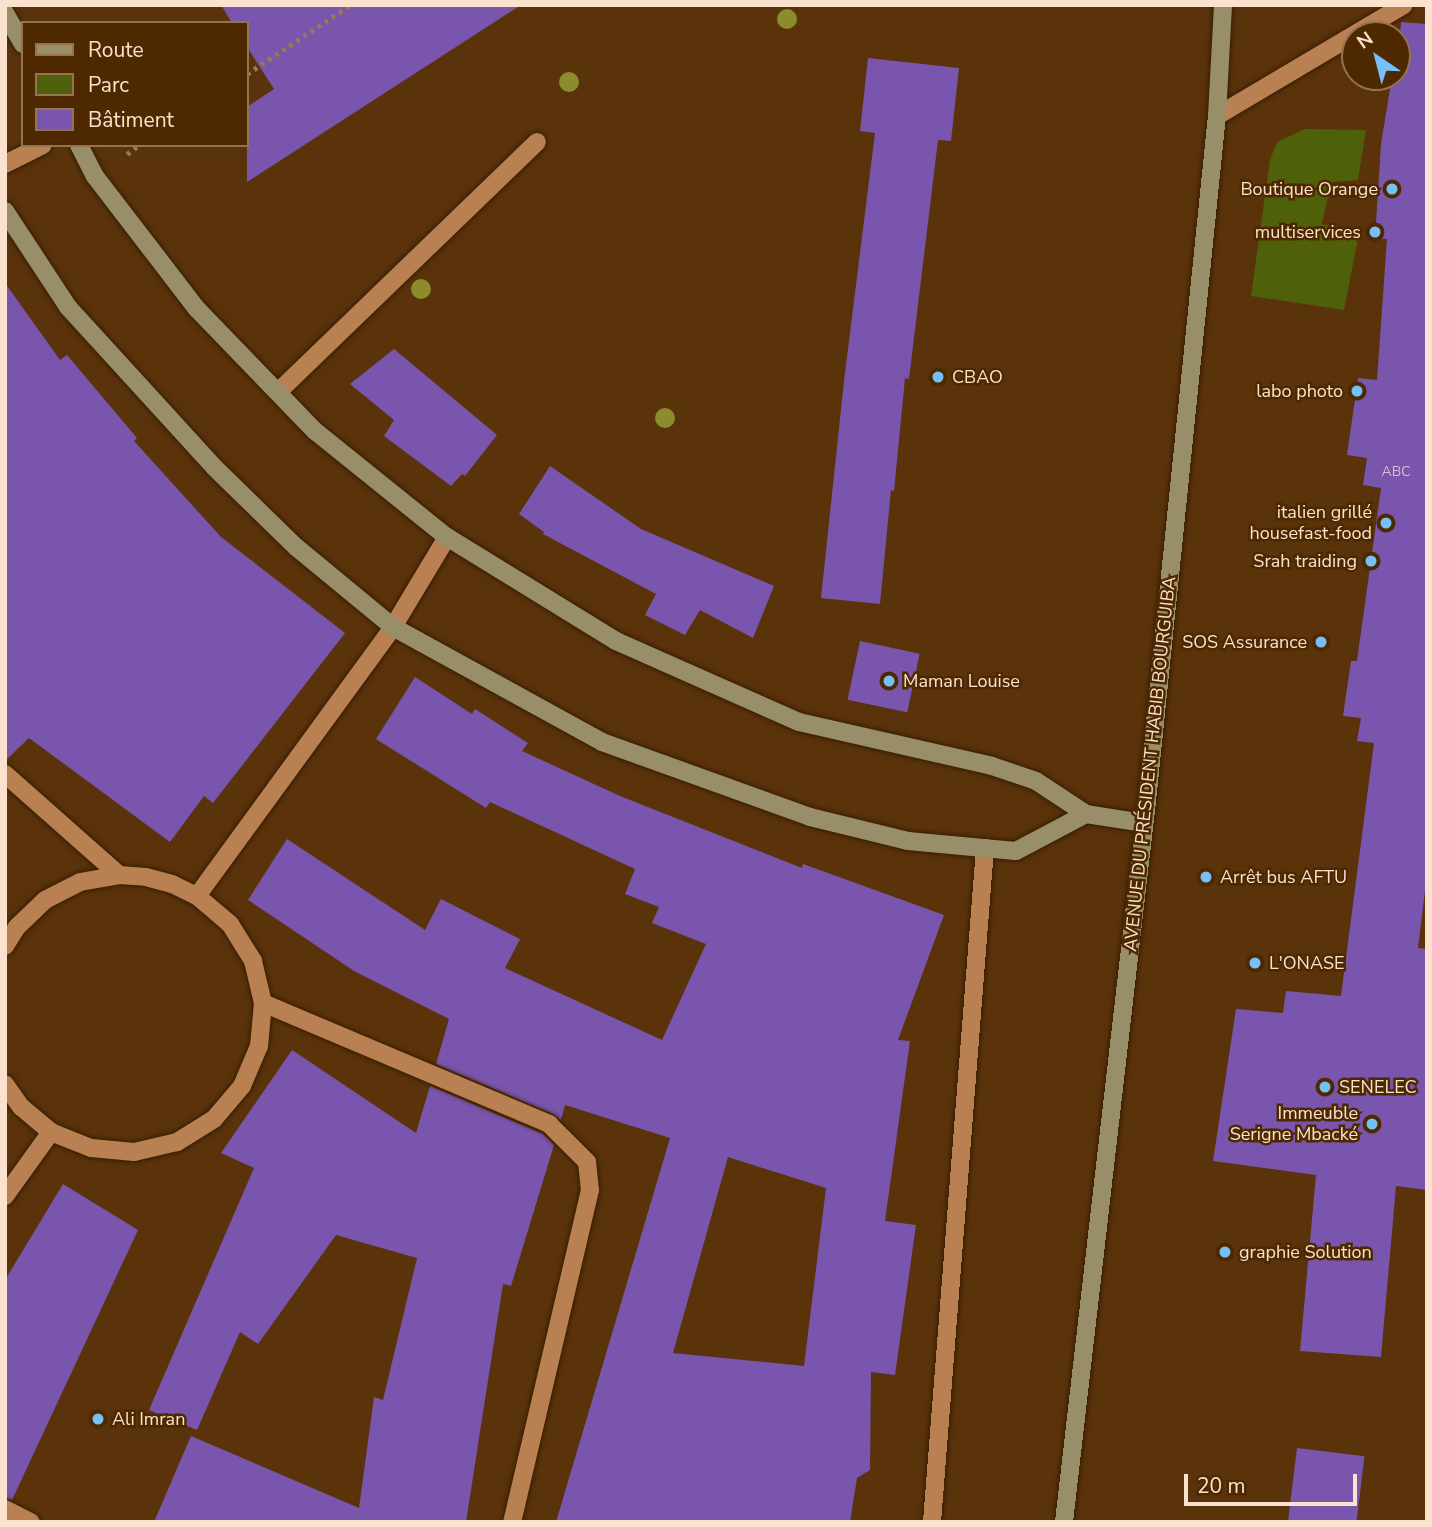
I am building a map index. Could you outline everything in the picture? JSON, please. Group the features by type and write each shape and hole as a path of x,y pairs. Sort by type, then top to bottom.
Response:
{"street":[{"name":"AVENUE DU PRÉSIDENT HABIB BOURGUIBA","path":"1064,1522 1144,823 1217,116 1223,5"},
{"path":"1217,116 1404,5"},
{"path":"5,13 21,41"},
{"path":"278,392 537,142"},
{"path":"5,164 39,147"},
{"path":"80,147 94,175 197,309 315,431 447,537 616,641 799,722 992,766 1036,781 1086,814 1144,823"},
{"path":"5,211 68,307 214,467 296,547 393,627 602,742 810,817 908,841 1016,851 1086,814"},
{"path":"197,896 393,627 447,537"},
{"path":"5,774 119,876"},
{"path":"932,1522 985,848"},
{"path":"5,946 17,927 45,900 80,883 119,876 146,877 172,884 197,896 230,924 253,961 263,1003 259,1046 242,1086 214,1119 177,1142 134,1152 91,1148 51,1132 21,1107 5,1084"},
{"path":"263,1003 549,1124 587,1162 590,1190 512,1522"},
{"path":"5,1196 51,1132"},
{"path":"5,1509 31,1522"}],"path":[{"path":"248,73 350,5"}],"green space":[{"path":"1305,129 1366,130 1358,180 1331,182 1322,224 1359,233 1344,310 1251,296 1270,160 1277,142"}],"building":[{"path":"221,5 521,5 247,182 248,106 274,89 248,49 248,21 231,21"},
{"path":"1411,23 1427,24 1427,874 1418,948 1427,949 1427,1190 1396,1186 1381,1357 1300,1351 1316,1175 1213,1161 1236,1009 1283,1013 1286,991 1341,996 1374,743 1357,741 1361,718 1343,716 1351,661 1357,661 1381,488 1363,485 1367,458 1347,455 1358,378 1377,380 1387,239 1375,238 1381,144 1390,91 1411,91"},
{"path":"868,58 959,68 951,141 938,140 909,379 905,378 894,491 891,490 880,604 821,598 844,381 875,133 860,131"},
{"path":"5,283 60,360 67,355 137,438 134,441 221,537 345,633 213,803 204,796 170,842 29,738 5,761"},
{"path":"394,349 497,435 465,476 462,474 451,486 384,436 394,420 350,384"},
{"path":"550,466 641,529 774,586 753,638 700,610 685,635 645,615 656,594 543,534 544,532 519,514"},
{"path":"860,641 920,654 907,712 848,700"},
{"path":"415,677 472,714 475,709 528,743 522,751 620,796 802,868 803,864 944,915 898,1040 910,1041 885,1221 916,1225 895,1375 871,1372 870,1470 857,1478 850,1522 556,1522 670,1138 565,1105 561,1120 553,1114 436,1064 449,1019 354,971 248,900 287,839 425,930 441,899 520,939 505,968 662,1040 706,944 652,923 659,907 625,894 635,869 490,802 486,808 376,739","holes":["728,1157 826,1188 804,1366 673,1353"]},
{"path":"292,1050 416,1133 430,1086 543,1134 554,1145 511,1286 503,1284 466,1522 154,1522 191,1436 359,1508 374,1397 383,1400 417,1258 336,1235 258,1344 240,1332 197,1430 149,1410 254,1168 221,1153"},
{"path":"63,1184 138,1230 12,1500 5,1498 5,1280"},
{"path":"1297,1448 1364,1456 1356,1522 1288,1521"}],"place":[{"name":"Boutique Orange","path":"1392,189"},
{"name":"multiservices","path":"1375,232"},
{"name":"CBAO","path":"938,377"},
{"name":"labo photo","path":"1357,391"},
{"name":"italien grillé housefast-food","path":"1386,523"},
{"name":"Srah traiding","path":"1371,561"},
{"name":"SOS Assurance","path":"1321,642"},
{"name":"Maman Louise","path":"889,681"},
{"name":"Arrêt bus AFTU","path":"1206,877"},
{"name":"L'ONASE","path":"1255,963"},
{"name":"SENELEC","path":"1325,1087"},
{"name":"Immeuble Serigne Mbacké","path":"1372,1124"},
{"name":"graphie Solution","path":"1225,1252"},
{"name":"Ali Imran","path":"98,1419"}]}
